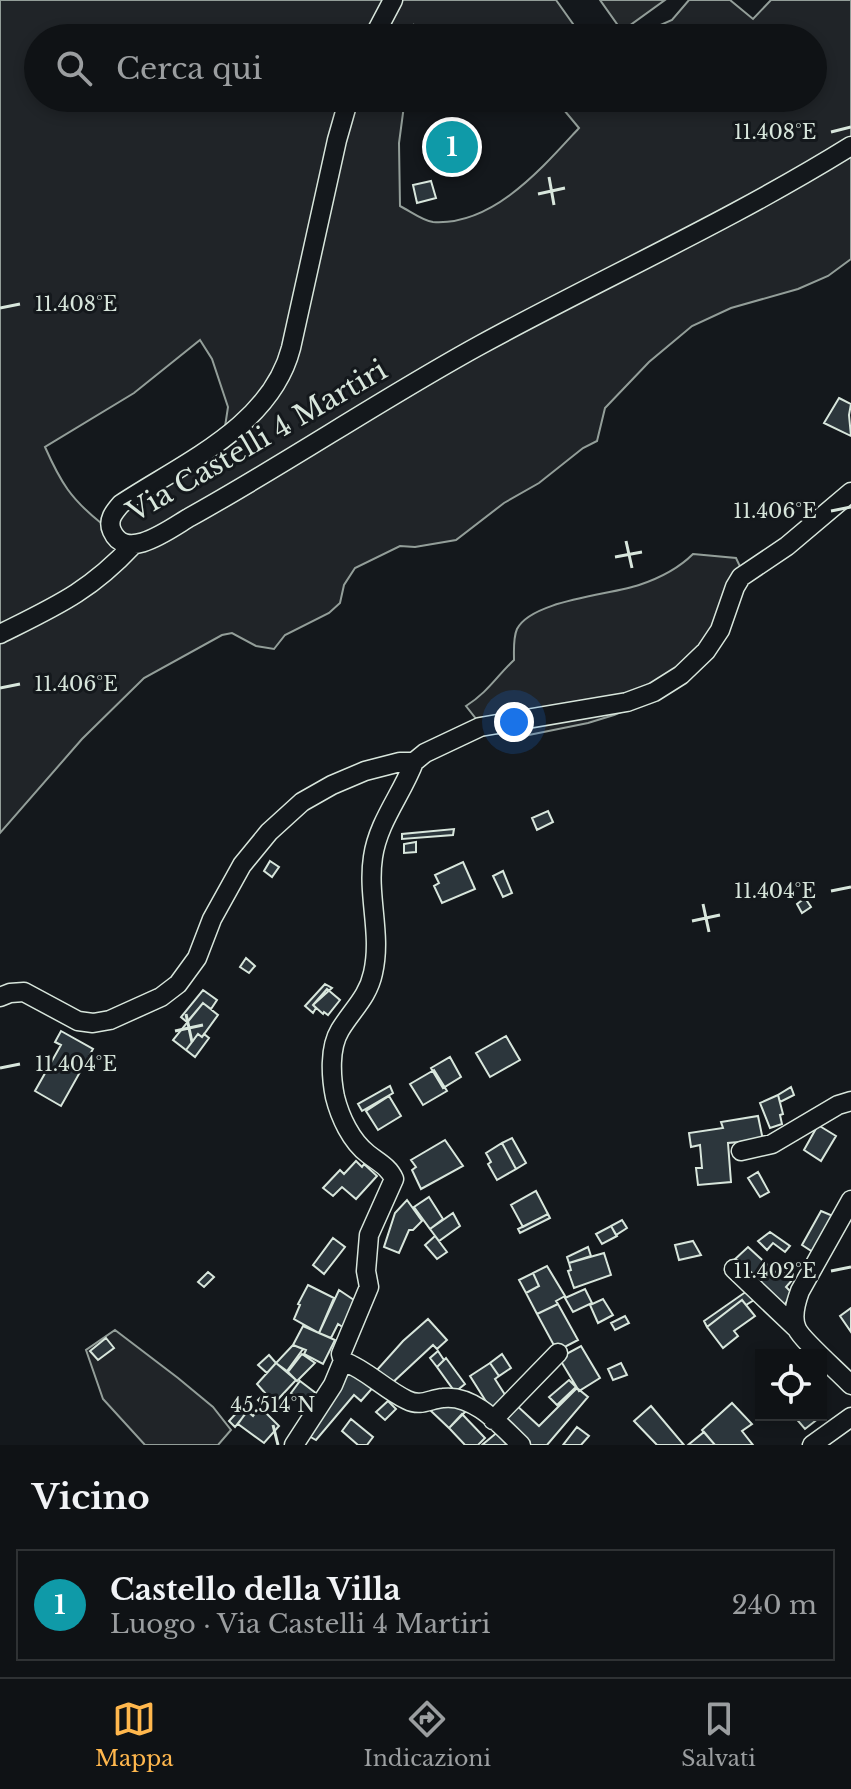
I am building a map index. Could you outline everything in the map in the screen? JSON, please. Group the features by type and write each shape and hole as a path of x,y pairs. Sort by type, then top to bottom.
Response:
{"street":[{"path":"380,24 393,0"},
{"name":"Via Castelli 4 Martiri","path":"345,112 281,377 258,408 240,425 118,508 110,522 113,534 123,543 133,545 226,497 378,403 482,344 765,197 851,146"},
{"path":"294,1445 333,1385 343,1361 343,1345 369,1287 367,1249 372,1223 394,1179 388,1169 361,1147 346,1125 336,1099 333,1056 336,1037 360,1004 374,971 373,854 382,827 414,762 425,753 480,727 627,702 668,684 695,663 715,639 741,577 787,546 851,492"},
{"path":"0,634 85,590 133,545"},
{"path":"0,997 18,992 31,994 78,1021 93,1023 110,1020 156,1000 178,984 197,958 212,919 242,865 288,813 318,792 349,777 384,766 414,762"},
{"path":"741,1151 772,1144 838,1105 851,1101"},
{"path":"796,1328 795,1305 800,1291 851,1200"},
{"path":"734,1269 851,1385"},
{"path":"493,1420 558,1353"},
{"path":"343,1361 377,1378 408,1401 421,1404 441,1398 469,1402 521,1445"},
{"path":"812,1445 851,1417"}],"shaded area":[{"path":"0,0 556,0 573,24 24,24 24,112 403,112 399,143 400,206 433,222 455,221 476,215 515,192 579,128 566,112 827,112 827,24 663,24 672,20 689,0 730,0 753,19 771,0 851,0 851,259 828,276 798,289 731,308 692,326 649,362 605,408 597,441 583,448 539,483 504,503 456,540 415,547 400,546 355,568 344,585 340,603 329,613 285,635 274,649 256,646 232,633 222,635 144,678 82,739 0,833","holes":["200,340 212,359 228,407 223,440 101,523 68,490 45,447 134,393"]},
{"path":"600,0 665,0 632,24 617,24"},
{"path":"693,554 736,558 745,577 670,692 588,723 524,736 488,734 466,706 514,660 517,629 525,619 555,605 647,582 675,569"},
{"path":"115,1330 213,1407 231,1430 218,1445 145,1445 103,1399 86,1350"}],"building":[{"path":"431,181 436,198 417,203 413,185"},
{"path":"839,398 851,404 851,436 824,423"},
{"path":"548,811 553,822 537,830 532,818"},
{"path":"454,829 453,835 402,839 402,834"},
{"path":"416,842 416,852 404,853 404,844"},
{"path":"270,861 279,867 272,877 264,871"},
{"path":"463,862 475,889 442,903 434,886 439,883 435,875"},
{"path":"503,871 512,893 503,897 493,876"},
{"path":"805,898 811,907 802,913 797,904"},
{"path":"246,958 255,966 249,973 240,967"},
{"path":"325,984 332,988 313,1005 316,1008 313,1013 305,1006"},
{"path":"327,989 340,1000 328,1015 313,1005"},
{"path":"203,990 217,1000 211,1009 203,1003 187,1022 181,1017"},
{"path":"203,1003 218,1015 202,1037 198,1034 186,1050 173,1040"},
{"path":"61,1031 93,1049 61,1106 35,1091 61,1045 55,1042"},
{"path":"198,1034 209,1038 195,1057 186,1050"},
{"path":"506,1036 520,1060 490,1077 476,1053"},
{"path":"450,1057 461,1077 443,1088 431,1068"},
{"path":"434,1070 447,1091 423,1105 410,1084"},
{"path":"390,1086 393,1093 362,1111 358,1104"},
{"path":"791,1087 794,1095 780,1102 778,1095"},
{"path":"778,1095 782,1124 770,1128 760,1103"},
{"path":"389,1096 401,1116 378,1130 366,1111"},
{"path":"758,1116 763,1140 728,1143 731,1182 698,1185 696,1168 702,1168 700,1145 691,1147 689,1133 723,1128 721,1122"},
{"path":"818,1125 836,1136 821,1161 804,1150"},
{"path":"512,1138 526,1163 516,1169 502,1143"},
{"path":"445,1140 463,1166 421,1189 412,1170 416,1167 411,1160"},
{"path":"502,1143 516,1169 497,1180 486,1153"},
{"path":"356,1161 377,1176 356,1199 342,1187 333,1196 323,1188 340,1170 344,1174"},
{"path":"758,1172 769,1192 760,1197 748,1178"},
{"path":"536,1191 548,1214 523,1227 511,1205"},
{"path":"429,1197 443,1219 430,1229 414,1207"},
{"path":"407,1200 422,1221 409,1230 399,1253 384,1247 395,1213"},
{"path":"821,1211 833,1216 816,1254 802,1245"},
{"path":"453,1213 460,1226 439,1241 430,1229"},
{"path":"548,1214 550,1218 520,1233 518,1229"},
{"path":"622,1220 627,1228 616,1235 611,1226"},
{"path":"611,1226 617,1236 602,1244 596,1234"},
{"path":"770,1232 790,1246 785,1252 773,1243 767,1250 758,1241"},
{"path":"435,1236 447,1252 437,1259 425,1245"},
{"path":"333,1238 345,1247 324,1274 313,1265"},
{"path":"693,1241 701,1255 679,1260 675,1245"},
{"path":"588,1247 591,1256 569,1263 567,1257"},
{"path":"748,1247 781,1277 787,1271 794,1278 786,1287 792,1293 784,1306 733,1261"},
{"path":"604,1253 611,1275 574,1288 568,1271 571,1270 569,1263"},
{"path":"547,1266 565,1296 556,1301 558,1304 537,1314 526,1293 539,1286 533,1273"},
{"path":"208,1272 214,1277 204,1287 198,1282"},
{"path":"533,1273 539,1286 526,1293 519,1280"},
{"path":"308,1285 334,1298 319,1333 294,1319"},
{"path":"585,1289 592,1303 573,1312 565,1298"},
{"path":"339,1290 357,1302 344,1328 338,1324 331,1338 319,1333"},
{"path":"747,1291 754,1300 746,1305 742,1300 707,1327 704,1321"},
{"path":"603,1299 613,1315 598,1323 590,1305"},
{"path":"742,1300 755,1316 734,1331 738,1336 723,1348 707,1327"},
{"path":"558,1304 578,1340 557,1351 537,1314"},
{"path":"851,1308 851,1332 840,1316"},
{"path":"625,1316 629,1323 615,1330 611,1323"},
{"path":"428,1319 447,1340 437,1349 433,1345 391,1384 377,1370"},
{"path":"303,1326 335,1340 323,1364 304,1354 306,1350 293,1345"},
{"path":"106,1338 114,1348 98,1360 90,1351"},
{"path":"293,1345 303,1349 287,1371 276,1363"},
{"path":"581,1346 600,1378 579,1391 559,1358"},
{"path":"438,1351 444,1360 437,1367 430,1358"},
{"path":"302,1354 315,1363 297,1381 288,1372"},
{"path":"502,1354 511,1368 499,1376 490,1363"},
{"path":"269,1355 276,1363 267,1373 258,1365"},
{"path":"446,1358 465,1384 455,1392 437,1367"},
{"path":"276,1363 296,1380 268,1410 258,1400 265,1393 257,1384"},
{"path":"490,1363 499,1376 495,1379 509,1401 492,1411 470,1376"},
{"path":"621,1363 627,1375 613,1380 608,1369"},
{"path":"350,1368 376,1384 361,1401 354,1395 316,1440 307,1435"},
{"path":"569,1380 576,1387 557,1405 549,1397"},
{"path":"300,1381 321,1397 313,1410 291,1393"},
{"path":"577,1388 588,1397 547,1445 530,1445 498,1418 514,1403 539,1426"},
{"path":"388,1401 396,1409 385,1420 376,1412"},
{"path":"732,1403 752,1424 742,1431 753,1445 715,1445 702,1430"},
{"path":"438,1404 471,1406 449,1428 431,1411"},
{"path":"651,1406 684,1445 657,1445 634,1421"},
{"path":"260,1407 279,1426 264,1443 238,1424 247,1411 253,1416"},
{"path":"241,1408 246,1413 235,1427 229,1421"},
{"path":"462,1414 485,1438 478,1445 465,1445 449,1428"},
{"path":"351,1419 373,1437 367,1445 358,1445 342,1431"},
{"path":"798,1421 815,1421 805,1429"},
{"path":"577,1427 589,1436 581,1445 563,1445"},
{"path":"500,1430 511,1441 507,1445 482,1445"},
{"path":"704,1432 715,1445 688,1445"}],"place":[{"name":"Castello della Villa","path":"452,147"}]}
